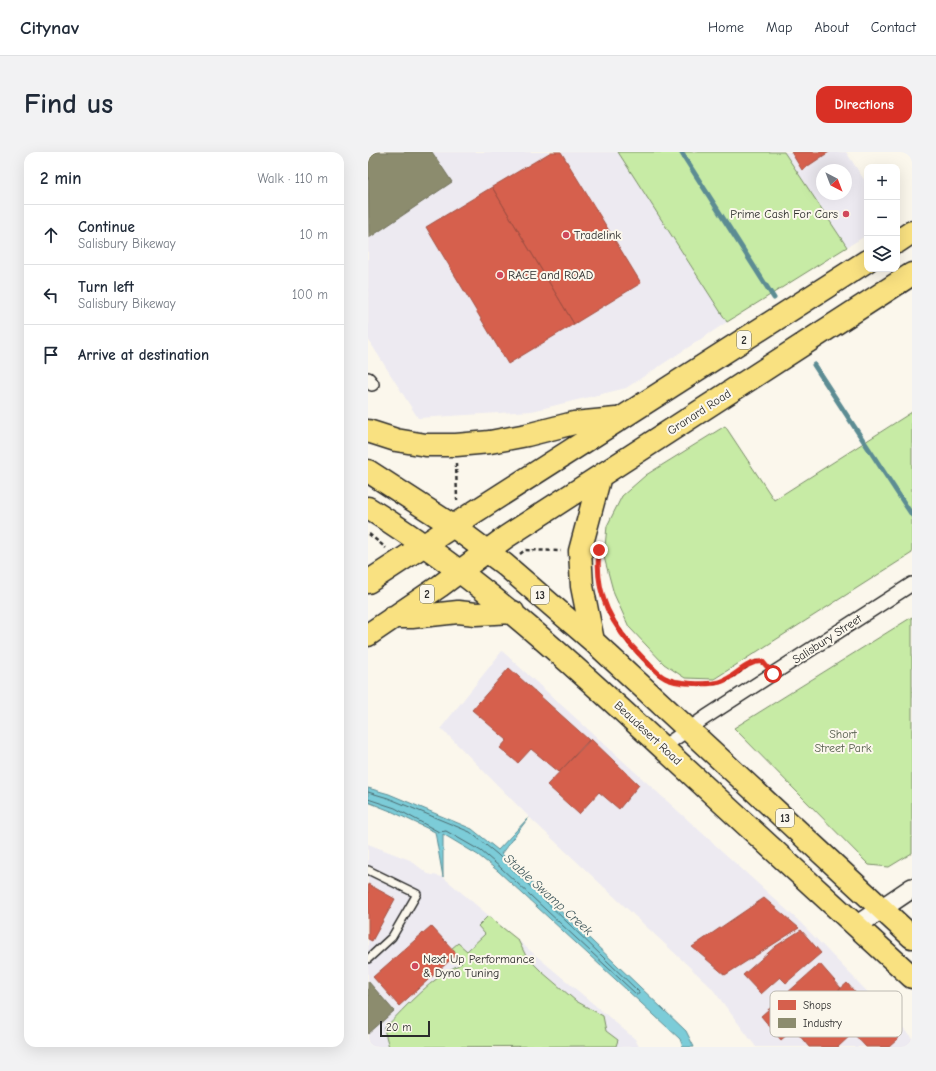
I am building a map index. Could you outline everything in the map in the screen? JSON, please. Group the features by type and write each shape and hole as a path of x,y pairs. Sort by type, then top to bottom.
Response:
{"highway":[{"path":"900,240 912,232"},
{"name":"2","path":"368,582 864,263"},
{"name":"Granard Road","path":"486,551 912,274"},
{"path":"368,431 396,440 426,445 456,445 490,442 574,423 620,419"},
{"name":"13","path":"368,470 453,526 486,551 593,641 912,937"},
{"path":"593,641 582,586 580,551 600,476"},
{"name":"Beaudesert Road","path":"368,508 425,545 513,612 912,977"},
{"name":"2","path":"368,635 486,551"},
{"path":"393,616 412,617 458,612 476,614 513,612"}],"street":[{"name":"Salisbury Street","path":"662,747 912,584"},
{"path":"856,926 912,888"}],"lane":[{"path":"368,870 417,894 392,937 368,959"}],"path":[{"path":"456,461 457,501 461,504"},
{"path":"369,534 388,550"},
{"path":"525,550 565,551"},
{"path":"606,606 618,629 630,646 659,674 667,679 698,683 720,682 755,661 763,662 773,674"}],"shaded area":[{"path":"368,152 618,152 727,322 626,388 532,411 418,418 368,339"},
{"name":"Prime Cash For Cars","path":"784,152 846,152 864,179 864,237 847,247"},
{"path":"502,651 800,922 867,991 770,991 770,1037 902,1037 902,1028 912,1038 912,1047 756,1047 711,987 529,817 441,728"},
{"path":"368,844 410,860 428,874 443,877 635,1039 639,1047 368,1047"}],"green space":[{"path":"618,152 784,152 847,247 727,322"},
{"path":"912,412 912,553 714,679 685,678 664,664 629,627 614,594 604,557 607,526 622,496 646,475 725,426 774,500"},
{"name":"Short Street Park","path":"912,617 912,853 889,867 869,865 734,728"},
{"path":"488,916 518,940 526,956 542,972 576,1001 603,1016 606,1031 618,1040 616,1046 389,1047 384,1029 430,984 450,969 462,963 451,949 458,943 467,951 485,934 478,926"}],"water":[{"path":"368,788 389,794 472,829 498,850 529,817 501,854 686,1031 694,1047 683,1047 680,1039 498,871 478,855 443,834 443,877 435,832 368,802"}],"building: Shops":[{"name":"Tradelink","path":"551,152 561,152 641,283 574,324 492,187"},
{"path":"791,152 829,152 802,170"},
{"name":"RACE and ROAD","path":"492,187 574,324 508,364 426,227"},
{"path":"509,668 589,740 559,772 531,749 518,763 500,748 507,740 472,710"},
{"path":"591,739 639,785 619,809 599,792 579,814 547,785"},
{"path":"368,884 395,899 372,941 368,939"},
{"path":"764,898 799,928 725,975 692,947"},
{"path":"431,926 457,954 399,1006 373,977"},
{"path":"801,930 821,953 786,983 780,977 761,994 743,975 776,946"},
{"path":"820,964 841,988 838,991 789,991"},
{"path":"847,983 854,991 838,991"},
{"path":"770,1008 770,1027 761,1016"},
{"path":"801,1037 849,1037 838,1047 809,1047"},
{"path":"857,1037 896,1037 898,1039 889,1047 866,1047"}],"building: Industry":[{"path":"368,152 432,152 452,182 369,238"},
{"path":"368,981 394,1011 368,1034"}],"waterway":[{"path":"681,152 774,298"},
{"path":"814,365 912,515"}],"place":[{"name":"Prime Cash For Cars","path":"846,214"},
{"name":"Tradelink","path":"566,235"},
{"name":"RACE and ROAD","path":"500,275"},
{"name":"Next Up Performance & Dyno Tuning","path":"415,966"}],"route":[{"path":"599,550 597,564 598,581 601,595 608,612 630,646 659,674 667,679 698,683 720,682 755,661 763,662 773,674"}],"water label":[{"name":"Stable Swamp Creek","path":"549,894"}]}
